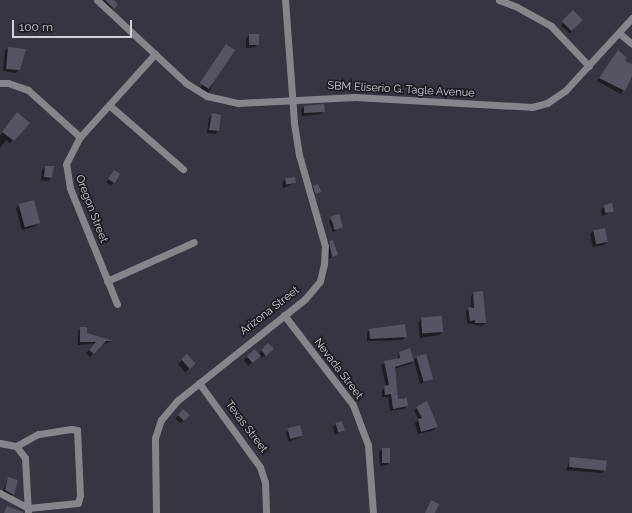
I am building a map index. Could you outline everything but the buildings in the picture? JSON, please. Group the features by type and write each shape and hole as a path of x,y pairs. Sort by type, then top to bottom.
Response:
{"street":[{"name":"SBM Eliserio G. Tagle Avenue","path":"97,0 186,83 207,96 238,103 355,97 532,107 559,96 589,66 632,18"},
{"name":"Arizona Street","path":"156,513 155,438 161,420 178,400 198,383 305,299 320,280 324,264 324,246 300,155 292,100 285,0"},
{"path":"499,0 517,6 551,26 589,66"},
{"path":"618,33 632,44"},
{"name":"Oregon Street","path":"117,304 66,175 66,164 70,153 80,137 155,54"},
{"path":"0,83 8,83 28,90 80,137"},
{"path":"109,105 183,169"},
{"path":"108,281 194,242"},
{"name":"Nevada Street","path":"284,315 353,405 368,446 373,513"},
{"name":"Texas Street","path":"198,383 258,462 265,482 266,513"},
{"path":"0,443 16,446 38,434 71,428 77,430 79,435 80,496 78,503 28,510 0,493"},
{"path":"16,446 25,458 28,510"}]}
